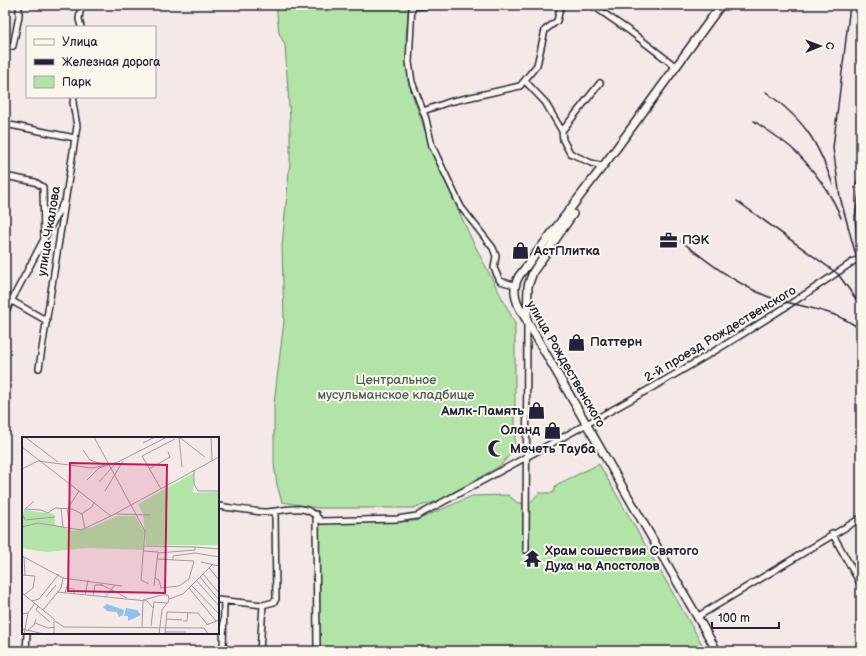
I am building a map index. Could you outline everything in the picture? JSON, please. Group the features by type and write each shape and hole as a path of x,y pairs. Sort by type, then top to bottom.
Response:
{"main road":[{"path":"616,149 519,276 514,285 520,287 528,283 532,272 616,149 675,66 721,5"},
{"path":"519,276 528,276 527,320"},
{"name":"улица Рождественского","path":"514,285 515,296 519,307 717,651"}],"street":[{"path":"6,48 13,46 19,16 19,5"},
{"path":"80,5 81,26"},
{"path":"431,5 412,6 410,69 412,82 423,110 432,146 461,207 477,225 493,248 496,256 494,268 500,280 514,285"},
{"path":"423,110 449,102 520,86 538,65 545,30 557,21 561,5"},
{"path":"592,5 631,32 675,66"},
{"path":"525,81 545,102 562,131 563,140 570,153 591,163 603,166"},
{"path":"562,131 600,83"},
{"name":"улица Чкалова","path":"39,368 77,126 73,103 74,98"},
{"path":"5,124 75,138"},
{"path":"5,176 35,182 43,187 44,240"},
{"path":"5,313 65,199"},
{"name":"2-й проезд Рождественского","path":"316,514 321,521 398,519 417,516 616,409 793,304 854,261 861,259"},
{"path":"5,294 12,301 47,320"},
{"path":"526,550 527,320"},
{"path":"219,506 275,512 289,508 316,514 317,651"},
{"path":"223,651 221,600 270,604 276,599 275,512"},
{"path":"697,617 832,533 861,518"},
{"path":"832,533 861,585"},
{"path":"260,651 264,604"},
{"path":"26,651 27,634"}],"green space":[{"name":"Центральное мусульманское кладбище","path":"276,5 409,5 406,36 408,81 435,159 472,240 515,323 515,449 500,466 438,501 413,508 318,508 282,502 277,485 274,464 274,403 284,321 282,246 290,162 290,121 285,45 279,33"},
{"path":"599,464 706,651 318,651 317,524 415,521 472,496 508,495 518,503 530,503 539,493 553,493 556,485"}],"railway":[{"path":"850,5 833,148 840,197 861,274"},
{"path":"766,92 791,112 808,132 815,143 833,185"},
{"path":"754,121 787,144 803,159 828,192 841,218"},
{"path":"855,188 861,170"},
{"path":"857,242 855,217 861,182"},
{"path":"737,201 838,274 861,306"},
{"path":"681,241 723,272 757,292 781,301 816,309 840,317 861,330"}],"place":[{"name":"ПЭК","path":"669,240"},
{"name":"АстПлитка","path":"521,251"},
{"name":"Паттерн","path":"577,342"},
{"name":"Амлк-Память","path":"537,411"},
{"name":"Оланд","path":"553,430"},
{"name":"Мечеть Тауба","path":"497,449"},
{"name":"Храм сошествия Святого Духа на Апостолов","path":"532,558"}]}
